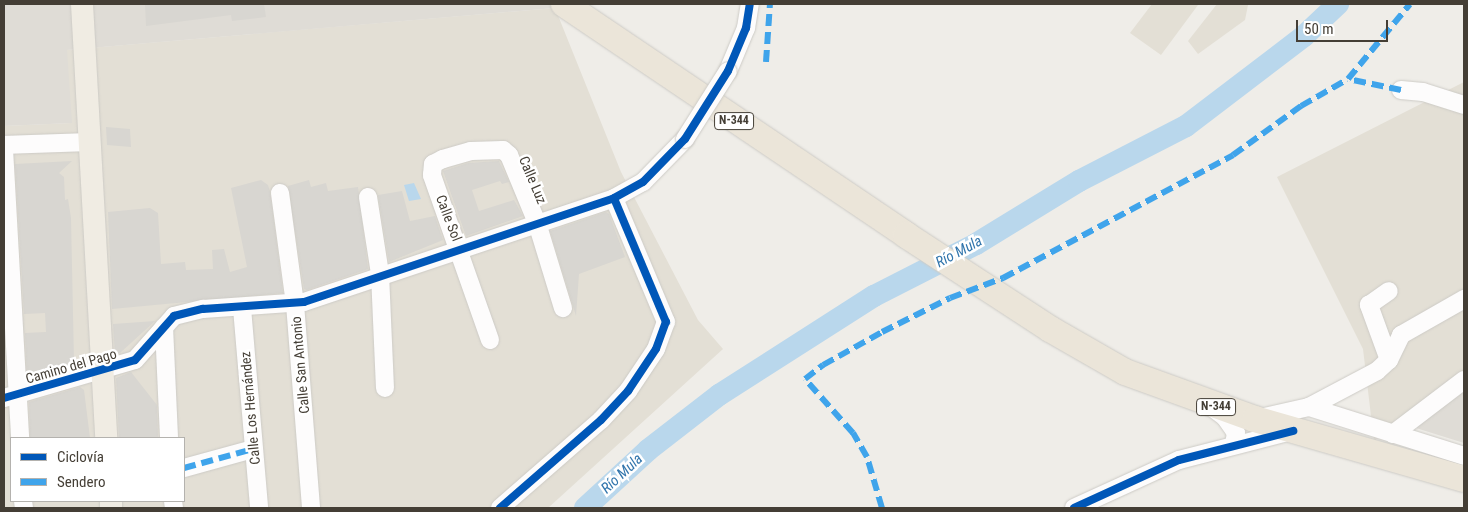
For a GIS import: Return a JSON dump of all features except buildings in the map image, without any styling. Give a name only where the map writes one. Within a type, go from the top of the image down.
[{"type":"highway","name":"N-344","points":[[564,4],[906,235],[1099,358],[1147,382],[1204,403],[1293,431],[1464,479]]},
{"type":"main road","points":[[82,4],[88,142],[106,437]]},
{"type":"street","name":"Camino del Pago","points":[[11,396],[101,372],[135,360],[174,316],[203,309],[299,303],[380,274],[614,198],[643,182],[685,139],[728,71],[746,28],[750,4]]},
{"type":"street","points":[[1400,90],[1423,92],[1464,105]]},
{"type":"street","points":[[4,145],[88,142]]},
{"type":"street","points":[[4,149],[8,342],[11,396],[20,437]]},
{"type":"street","name":"Calle Luz","points":[[503,150],[509,155],[518,173],[537,223],[563,308]]},
{"type":"street","name":"Calle Sol","points":[[490,340],[460,248],[432,175],[433,164],[471,151],[503,150]]},
{"type":"street","name":"Calle San Antonio","points":[[280,193],[299,303],[311,508]]},
{"type":"street","points":[[368,197],[380,274],[385,388]]},
{"type":"street","points":[[500,508],[601,420],[628,391],[656,349],[666,322],[614,198]]},
{"type":"street","points":[[1388,360],[1369,305],[1389,291]]},
{"type":"street","points":[[1255,419],[1309,407],[1377,372],[1388,360],[1402,335],[1464,299]]},
{"type":"street","name":"Calle Los Hernández","points":[[242,308],[259,508]]},
{"type":"street","points":[[164,327],[169,437]]},
{"type":"street","points":[[1393,434],[1464,380]]},
{"type":"street","points":[[1204,403],[1225,417],[1236,433],[1234,444]]},
{"type":"street","points":[[1309,407],[1464,456]]},
{"type":"street","points":[[1309,407],[1312,417],[1341,443]]},
{"type":"street","points":[[1074,508],[1179,460],[1234,444],[1293,431]]},
{"type":"street","points":[[185,468],[253,449]]},
{"type":"shaded area","points":[[4,4],[550,4],[555,8],[67,50],[72,123],[4,126]]},
{"type":"shaded area","points":[[1152,4],[1198,5],[1161,55],[1130,33]]},
{"type":"shaded area","points":[[1217,4],[1248,5],[1245,20],[1198,54],[1188,41]]},
{"type":"shaded area","points":[[555,8],[621,172],[698,320],[723,349],[548,508],[4,508],[4,126],[71,123],[66,50]]},
{"type":"shaded area","points":[[1464,82],[1464,375],[1374,441],[1363,349],[1277,177]]},
{"type":"shaded area","points":[[1464,378],[1464,443],[1416,428]]},
{"type":"water","points":[[414,183],[421,199],[409,201],[404,185]]},
{"type":"waterway","name":"Río Mula","points":[[585,508],[648,450],[719,395],[874,296],[976,244],[1079,181],[1186,126],[1304,36],[1338,4]]},
{"type":"marked path","points":[[766,62],[770,4]]},
{"type":"marked path","points":[[1401,90],[1348,79],[1410,4]]},
{"type":"marked path","points":[[882,508],[867,457],[853,433],[805,379],[823,365],[882,332],[950,298],[1003,278],[1233,155],[1301,106],[1348,79]]},
{"type":"marked path","points":[[185,468],[253,449]]},
{"type":"cycle path","points":[[4,398],[135,360],[174,316],[203,309],[304,302],[614,198],[643,182],[685,139],[728,71],[746,28],[750,4]]},
{"type":"cycle path","points":[[500,508],[601,420],[628,391],[656,349],[666,322],[614,198]]},
{"type":"cycle path","points":[[1074,508],[1179,460],[1293,431]]}]
